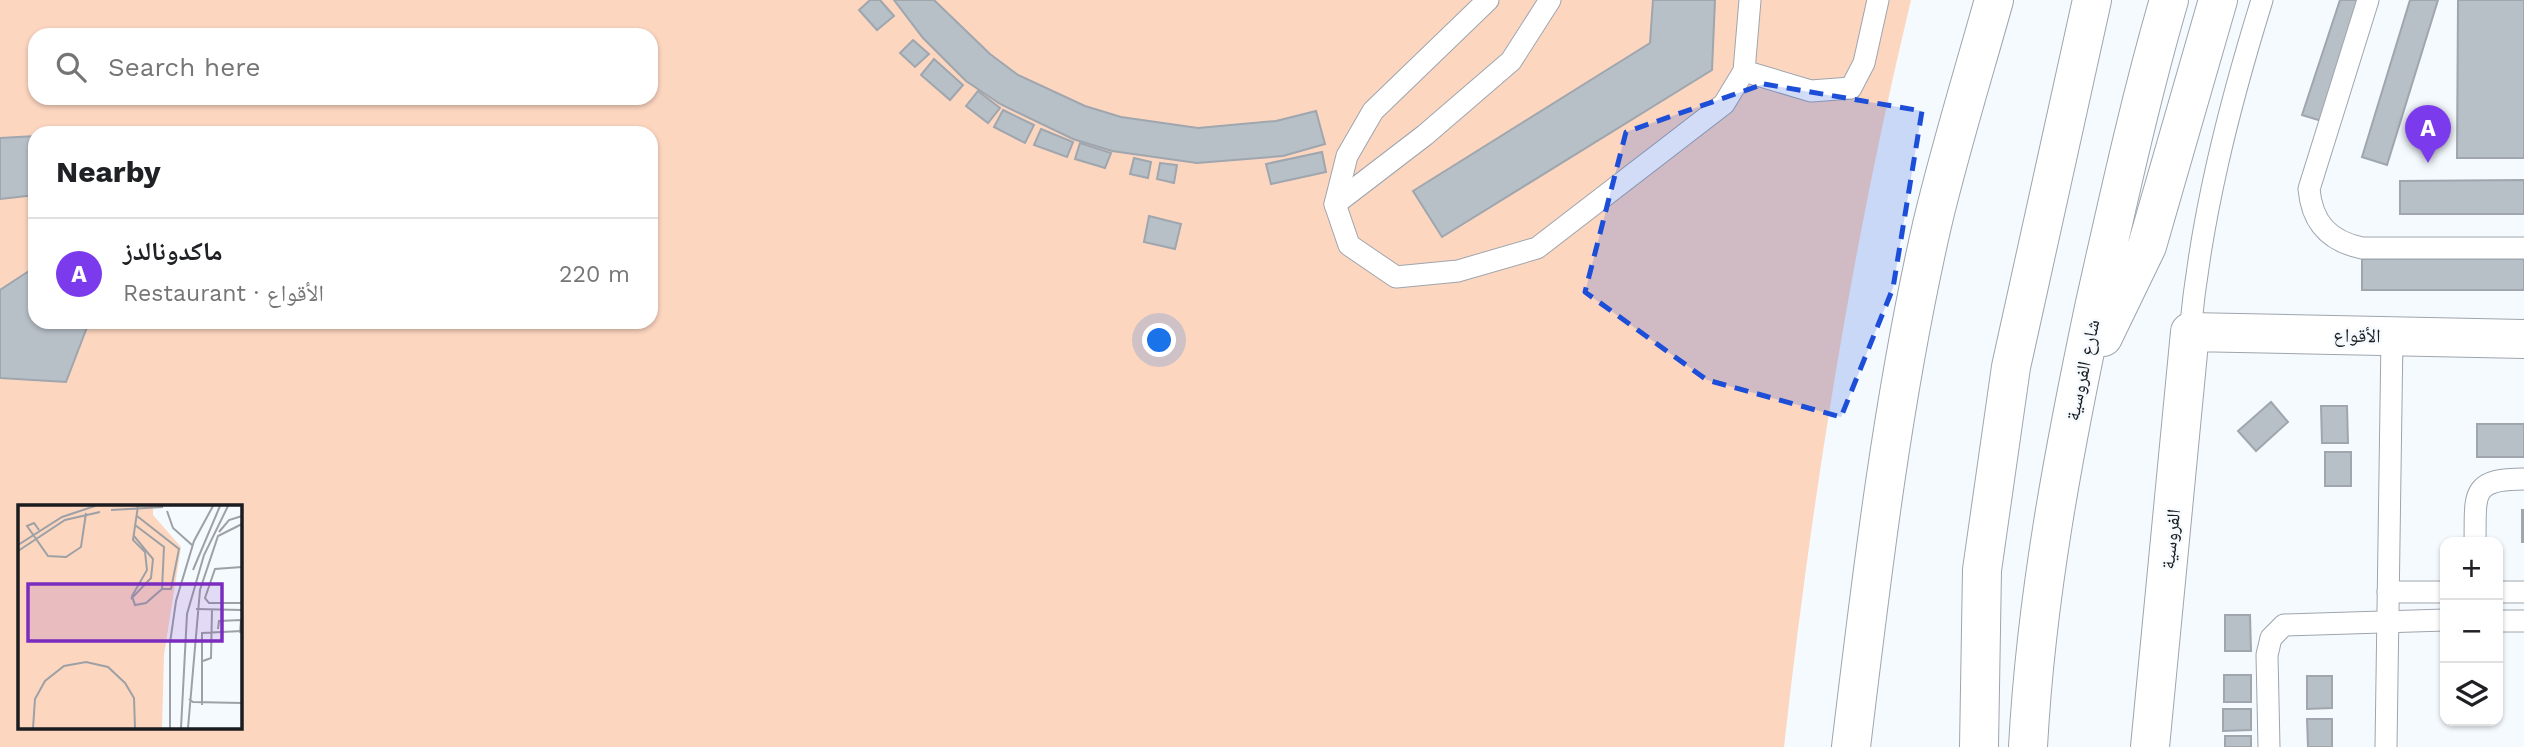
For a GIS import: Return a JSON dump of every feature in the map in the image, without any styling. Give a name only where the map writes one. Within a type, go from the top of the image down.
[{"type":"main road","points":[[1851,747],[1880,509],[1904,374],[1933,224],[1994,0]]},
{"type":"main road","points":[[1979,747],[1982,569],[2011,367],[2092,0]]},
{"type":"main road","name":"شارع الفروسية","points":[[2028,747],[2039,606],[2077,389],[2139,104],[2169,0]]},
{"type":"main road","points":[[2077,389],[2147,246],[2218,0]]},
{"type":"main road","name":"الأقواع","points":[[2190,332],[2524,339]]},
{"type":"main road","name":"الفروسية","points":[[2150,747],[2190,332]]},
{"type":"lane","points":[[1488,0],[1373,111],[1348,156],[1335,204],[1349,245],[1396,277],[1458,271],[1537,248],[1724,104],[1744,71],[1750,0]]},
{"type":"lane","points":[[1335,204],[1425,135],[1511,61],[1550,0]]},
{"type":"lane","points":[[1744,71],[1811,91],[1851,88],[1864,63],[1878,0]]},
{"type":"lane","points":[[2190,332],[2206,207],[2238,80],[2262,0]]},
{"type":"lane","points":[[2368,0],[2309,188],[2311,206],[2318,222],[2329,236],[2362,248],[2524,248]]},
{"type":"lane","points":[[2386,747],[2392,336]]},
{"type":"lane","points":[[2475,537],[2476,501],[2480,489],[2490,481],[2524,479]]},
{"type":"lane","points":[[2388,592],[2440,592]]},
{"type":"lane","points":[[2503,592],[2524,592]]},
{"type":"lane","points":[[2269,747],[2267,655],[2271,638],[2284,625],[2387,620],[2440,621]]},
{"type":"lane","points":[[2503,621],[2524,621]]},
{"type":"highlighted area","points":[[1764,84],[1922,111],[1893,288],[1841,417],[1707,380],[1585,292],[1626,132]]},
{"type":"shaded area","points":[[0,0],[1911,0],[1870,185],[1836,371],[1807,559],[1784,747],[0,747]]},
{"type":"building","points":[[870,0],[880,0],[894,16],[877,30],[859,10]]},
{"type":"building","points":[[894,0],[934,0],[990,54],[1018,75],[1085,106],[1121,117],[1198,128],[1276,121],[1316,111],[1325,144],[1283,156],[1197,163],[1112,151],[1073,139],[1000,104],[966,81],[923,38]]},
{"type":"building","points":[[1653,0],[1715,0],[1712,70],[1442,237],[1413,191],[1650,43]]},
{"type":"building","points":[[2340,0],[2365,0],[2325,122],[2302,115]]},
{"type":"building","points":[[2410,0],[2438,0],[2387,165],[2362,157]]},
{"type":"building","points":[[2458,0],[2524,0],[2524,158],[2457,158]]},
{"type":"building","points":[[913,40],[929,54],[915,67],[900,53]]},
{"type":"building","points":[[934,59],[963,85],[950,100],[921,75]]},
{"type":"building","points":[[978,91],[1000,108],[988,123],[966,106]]},
{"type":"building","points":[[1003,110],[1034,125],[1025,143],[994,127]]},
{"type":"building","points":[[1041,129],[1073,142],[1067,157],[1034,145]]},
{"type":"building","points":[[28,136],[28,196],[0,199],[0,138]]},
{"type":"building","points":[[1080,143],[1111,153],[1105,168],[1075,159]]},
{"type":"building","points":[[1322,152],[1326,172],[1271,184],[1266,164]]},
{"type":"building","points":[[1134,158],[1151,162],[1148,178],[1130,174]]},
{"type":"building","points":[[1160,163],[1177,165],[1174,183],[1157,179]]},
{"type":"building","points":[[2524,180],[2524,214],[2400,214],[2400,181]]},
{"type":"building","points":[[1149,216],[1181,224],[1175,249],[1144,242]]},
{"type":"building","points":[[2362,259],[2524,259],[2524,290],[2362,290]]},
{"type":"building","points":[[28,272],[28,329],[86,329],[66,382],[0,378],[0,290]]},
{"type":"building","points":[[2271,402],[2288,422],[2256,451],[2238,431]]},
{"type":"building","points":[[2321,406],[2347,406],[2348,443],[2322,443]]},
{"type":"building","points":[[2477,424],[2524,424],[2524,457],[2477,457]]},
{"type":"building","points":[[2325,452],[2351,452],[2351,486],[2325,486]]},
{"type":"building","points":[[2524,510],[2524,542],[2522,542]]},
{"type":"building","points":[[2225,615],[2250,615],[2251,651],[2225,651]]},
{"type":"building","points":[[2224,675],[2251,675],[2251,702],[2224,702]]},
{"type":"building","points":[[2307,676],[2332,676],[2332,708],[2307,709]]},
{"type":"building","points":[[2223,709],[2251,709],[2251,730],[2223,731]]},
{"type":"building","points":[[2307,719],[2332,719],[2332,747],[2308,747]]},
{"type":"building","points":[[2225,736],[2251,736],[2251,747],[2225,747]]},
{"type":"place","name":"ماكدونالدز","points":[[2428,163]]}]
